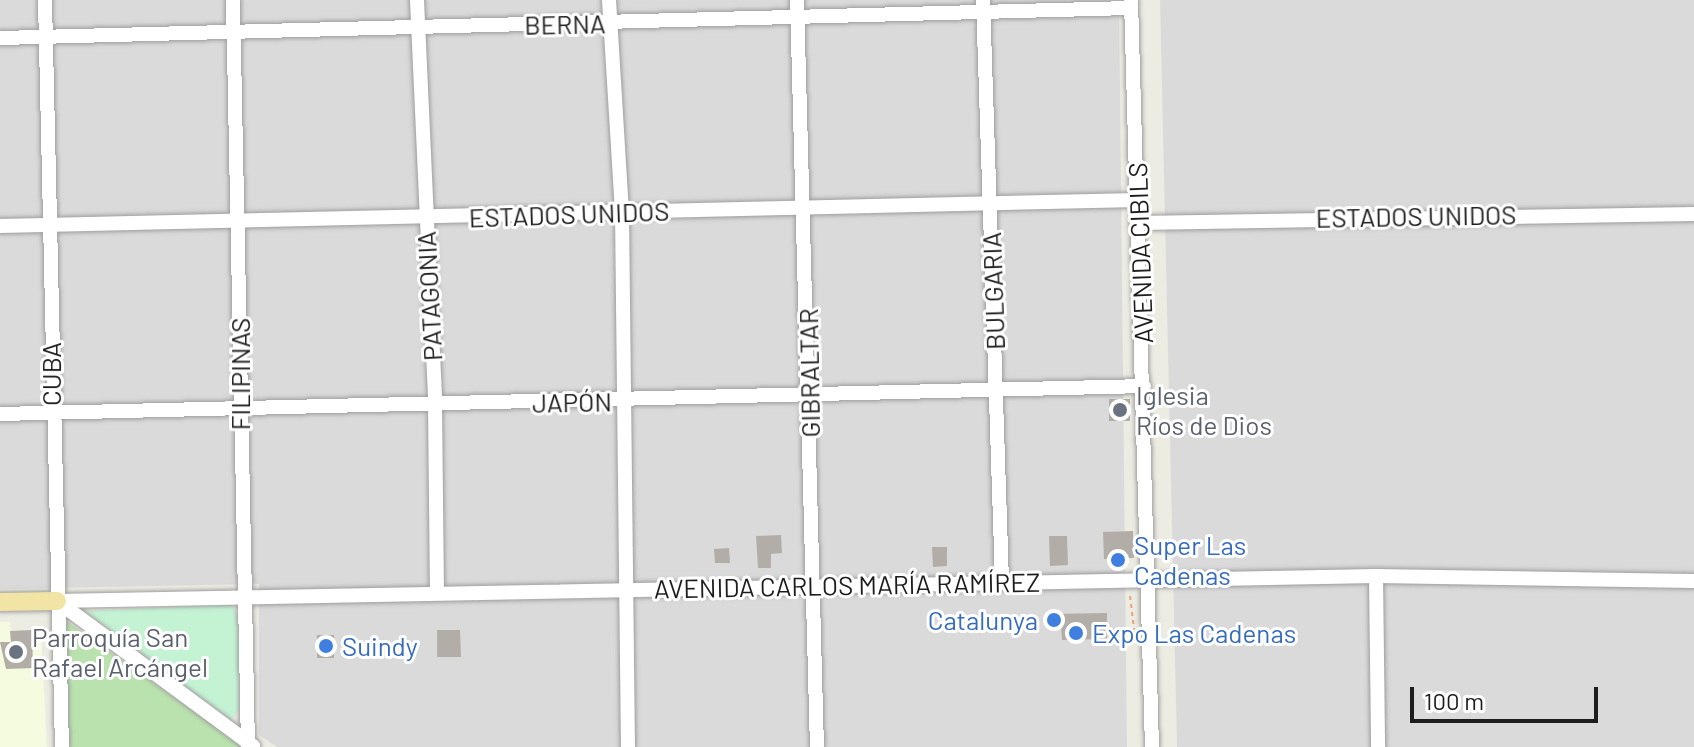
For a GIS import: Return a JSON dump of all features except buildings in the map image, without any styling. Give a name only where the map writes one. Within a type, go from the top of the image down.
[{"type":"main road","name":"AVENIDA CARLOS MARÍA RAMÍREZ","points":[[0,602],[57,601]]},
{"type":"street","name":"CUBA","points":[[45,0],[51,413],[62,747]]},
{"type":"street","name":"FILIPINAS","points":[[233,0],[243,597],[250,745]]},
{"type":"street","name":"PATAGONIA","points":[[417,0],[424,218],[435,404],[437,592]]},
{"type":"street","points":[[609,0],[622,213],[628,747]]},
{"type":"street","name":"GIBRALTAR","points":[[797,0],[810,394],[817,747]]},
{"type":"street","name":"BERNA","points":[[0,38],[797,18],[984,6],[1131,4]]},
{"type":"street","name":"AVENIDA CIBILS","points":[[1131,4],[1144,386],[1142,580],[1152,747]]},
{"type":"street","name":"BULGARIA","points":[[984,6],[1002,581]]},
{"type":"street","name":"ESTADOS UNIDOS","points":[[0,226],[1138,200]]},
{"type":"street","name":"ESTADOS UNIDOS","points":[[1139,223],[1694,214]]},
{"type":"street","name":"JAPÓN","points":[[0,414],[623,402],[996,388],[1144,386]]},
{"type":"street","points":[[1376,576],[1378,747]]},
{"type":"street","name":"AVENIDA CARLOS MARÍA RAMÍREZ","points":[[57,601],[1376,576],[1694,581]]},
{"type":"street","points":[[57,601],[250,745]]},
{"type":"path","points":[[1135,640],[1129,597],[1142,580]]},
{"type":"shaded area","points":[[0,0],[1119,0],[1127,747],[277,747],[259,735],[259,584],[0,589]]},
{"type":"shaded area","points":[[1160,0],[1694,0],[1694,747],[1177,747]]},
{"type":"shaded area","points":[[232,604],[239,621],[239,711],[230,721],[85,611]]},
{"type":"shaded area","points":[[0,622],[10,622],[11,631],[41,630],[47,747],[0,747]]},
{"type":"green space","points":[[68,622],[241,747],[66,747],[63,625]]},
{"type":"place","name":"Iglesia Ríos de Dios","points":[[1120,410]]},
{"type":"place","name":"Super Las Cadenas","points":[[1118,560]]},
{"type":"place","name":"Catalunya","points":[[1054,620]]},
{"type":"place","name":"Expo Las Cadenas","points":[[1076,633]]},
{"type":"place","name":"Suindy","points":[[326,646]]},
{"type":"place","name":"Parroquía San Rafael Arcángel","points":[[16,652]]}]
